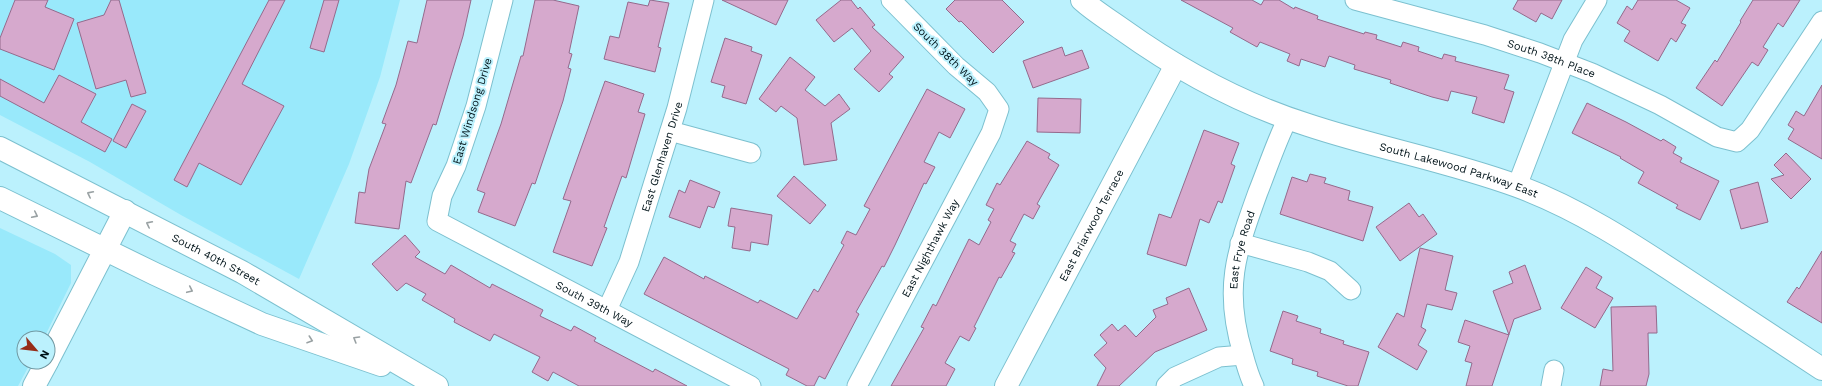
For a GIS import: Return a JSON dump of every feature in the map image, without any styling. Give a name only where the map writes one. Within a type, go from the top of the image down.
[{"type":"street","name":"East Windsong Drive","points":[[438,221],[442,196],[456,166],[476,106],[503,0]]},
{"type":"street","name":"East Glenhaven Drive","points":[[607,310],[629,262],[670,131],[704,0]]},
{"type":"street","name":"South 38th Way","points":[[891,0],[956,66],[987,92],[999,109]]},
{"type":"street","name":"South Lakewood Parkway East","points":[[1082,0],[1148,48],[1176,65],[1259,107],[1308,125],[1470,170],[1517,186],[1554,201],[1612,232],[1822,369]]},
{"type":"street","name":"South 38th Place","points":[[1355,0],[1376,3],[1485,35],[1564,62],[1592,73],[1660,105],[1717,136],[1737,142],[1750,130],[1822,21]]},
{"type":"street","points":[[1517,186],[1573,40],[1597,0]]},
{"type":"street","name":"East Briarwood Terrace","points":[[1006,386],[1176,65]]},
{"type":"street","name":"East Nighthawk Way","points":[[857,386],[990,133],[999,109]]},
{"type":"street","name":"East Frye Road","points":[[1254,386],[1238,336],[1232,298],[1234,274],[1240,243],[1278,139],[1288,118]]},
{"type":"street","points":[[670,131],[751,153]]},
{"type":"street","name":"South 40th Street","points":[[0,148],[242,272],[431,383]]},
{"type":"street","name":"South 40th Street","points":[[0,198],[262,324],[431,383]]},
{"type":"street","points":[[56,344],[125,211]]},
{"type":"street","name":"South 39th Way","points":[[438,221],[751,386]]},
{"type":"street","points":[[1240,243],[1308,262],[1330,271],[1351,290]]},
{"type":"street","points":[[1166,386],[1175,377],[1219,357],[1243,355]]},
{"type":"street","points":[[34,386],[42,370]]},
{"type":"shaded area","points":[[0,0],[400,0],[380,77],[349,164],[299,279],[181,215],[90,162],[0,115]]},
{"type":"shaded area","points":[[0,228],[55,254],[71,265],[71,283],[48,330],[16,330],[16,370],[27,370],[18,386],[0,386]]},
{"type":"building","points":[[15,0],[48,0],[45,7],[74,19],[54,70],[0,49],[0,38]]},
{"type":"building","points":[[111,0],[119,0],[146,93],[131,97],[126,80],[96,89],[77,23],[104,15]]},
{"type":"building","points":[[269,0],[285,0],[242,84],[284,106],[241,185],[199,163],[187,187],[174,180]]},
{"type":"building","points":[[324,0],[339,0],[324,52],[310,48]]},
{"type":"building","points":[[427,0],[471,0],[463,36],[436,125],[433,124],[411,183],[406,181],[399,229],[355,223],[359,192],[365,193],[369,169],[386,124],[382,123],[396,85],[408,41],[417,43]]},
{"type":"building","points":[[535,0],[553,0],[579,6],[569,53],[572,54],[568,68],[571,69],[563,101],[535,184],[532,183],[515,226],[478,212],[485,193],[477,190],[501,124],[521,56],[523,56]]},
{"type":"building","points":[[650,0],[669,3],[658,47],[661,48],[655,72],[604,59],[610,36],[619,38],[628,2],[648,6]]},
{"type":"building","points":[[722,0],[788,0],[776,25]]},
{"type":"building","points":[[841,0],[851,0],[858,9],[860,7],[875,25],[872,27],[904,57],[889,74],[893,77],[879,92],[854,69],[871,51],[852,28],[834,42],[816,20]]},
{"type":"building","points":[[955,0],[1002,0],[1024,22],[993,53],[961,21],[959,22],[946,9]]},
{"type":"building","points":[[1181,0],[1252,0],[1261,5],[1264,0],[1279,0],[1294,9],[1295,7],[1318,16],[1317,19],[1364,34],[1365,32],[1377,35],[1376,39],[1401,47],[1403,42],[1419,47],[1418,51],[1442,59],[1444,54],[1456,57],[1455,61],[1509,75],[1504,89],[1514,92],[1504,123],[1472,113],[1477,97],[1451,91],[1448,101],[1432,97],[1390,83],[1391,80],[1354,69],[1355,65],[1329,56],[1325,67],[1301,59],[1299,66],[1287,61],[1290,54],[1260,42],[1257,47],[1230,32],[1233,28]]},
{"type":"building","points":[[1518,0],[1562,0],[1552,19],[1541,13],[1536,22],[1513,9]]},
{"type":"building","points":[[1638,0],[1676,0],[1690,8],[1681,23],[1686,25],[1676,42],[1671,38],[1658,61],[1624,41],[1630,31],[1617,23],[1627,6],[1632,10]]},
{"type":"building","points":[[1753,0],[1800,0],[1783,27],[1778,23],[1763,47],[1768,50],[1758,66],[1752,62],[1722,106],[1696,88],[1715,60],[1717,62]]},
{"type":"building","points":[[725,38],[752,47],[751,51],[762,55],[746,104],[722,97],[725,86],[711,82]]},
{"type":"building","points":[[1062,47],[1065,56],[1082,50],[1089,68],[1033,88],[1023,61]]},
{"type":"building","points":[[790,57],[815,77],[805,90],[825,106],[839,94],[850,109],[831,123],[837,160],[804,165],[797,118],[781,106],[776,112],[759,99]]},
{"type":"building","points":[[59,75],[96,94],[81,122],[112,139],[105,152],[0,96],[0,79],[44,103]]},
{"type":"building","points":[[605,81],[644,94],[638,112],[645,114],[626,178],[622,176],[604,227],[607,228],[592,266],[553,252],[571,201],[563,199]]},
{"type":"building","points":[[1822,85],[1822,159],[1788,139],[1794,129],[1788,125],[1796,111],[1804,116]]},
{"type":"building","points":[[927,89],[965,109],[950,138],[939,132],[924,162],[935,167],[926,184],[924,183],[884,267],[882,266],[856,312],[859,314],[825,379],[819,376],[814,386],[807,386],[786,375],[789,369],[644,294],[664,257],[704,279],[705,276],[758,303],[760,300],[797,319],[814,289],[818,292],[844,245],[841,243],[847,231],[856,235],[870,209],[864,206]]},
{"type":"building","points":[[1038,98],[1081,99],[1080,133],[1037,132]]},
{"type":"building","points":[[1587,103],[1661,141],[1663,139],[1676,147],[1673,153],[1682,158],[1680,162],[1719,181],[1700,220],[1676,208],[1678,205],[1638,183],[1644,172],[1620,158],[1621,157],[1572,133]]},
{"type":"building","points":[[132,104],[146,111],[126,148],[113,141]]},
{"type":"building","points":[[1204,130],[1239,143],[1231,164],[1235,166],[1222,203],[1218,201],[1209,223],[1200,219],[1186,266],[1147,254],[1159,214],[1171,218]]},
{"type":"building","points":[[1027,141],[1050,154],[1048,158],[1059,165],[1037,204],[1040,206],[1033,219],[1024,214],[1010,241],[1016,244],[1012,252],[1015,253],[1001,278],[999,277],[974,327],[976,328],[969,341],[960,336],[945,363],[955,369],[946,386],[891,386],[924,328],[921,327],[933,304],[936,306],[969,239],[979,245],[991,222],[988,220],[994,209],[986,205],[997,183],[1000,185]]},
{"type":"building","points":[[1786,153],[1811,179],[1791,199],[1771,179],[1784,175],[1774,165]]},
{"type":"building","points":[[1310,174],[1326,178],[1324,183],[1350,191],[1348,200],[1373,207],[1363,241],[1280,214],[1292,177],[1307,182]]},
{"type":"building","points":[[794,176],[826,205],[810,224],[777,196]]},
{"type":"building","points":[[690,180],[720,192],[714,208],[708,206],[700,228],[669,217],[679,190],[685,193]]},
{"type":"building","points":[[1758,182],[1768,222],[1741,229],[1730,190]]},
{"type":"building","points":[[1409,203],[1419,217],[1423,214],[1437,234],[1400,261],[1376,227]]},
{"type":"building","points":[[731,208],[772,215],[768,245],[751,242],[750,251],[732,248],[735,227],[728,226]]},
{"type":"building","points":[[405,235],[420,252],[415,257],[445,274],[451,265],[490,288],[492,284],[543,310],[540,316],[571,331],[574,326],[596,338],[594,341],[653,372],[655,369],[687,386],[579,386],[553,372],[548,381],[532,372],[540,357],[494,334],[490,341],[454,322],[455,319],[422,300],[426,294],[406,283],[397,291],[372,264]]},
{"type":"building","points":[[1420,248],[1453,256],[1445,290],[1457,293],[1452,310],[1427,304],[1421,327],[1426,330],[1418,345],[1427,351],[1417,370],[1378,347],[1397,313],[1404,317]]},
{"type":"building","points":[[1822,251],[1822,323],[1787,302],[1797,287],[1799,289]]},
{"type":"building","points":[[1525,265],[1541,309],[1514,319],[1509,335],[1493,291],[1513,283],[1509,272]]},
{"type":"building","points":[[1586,267],[1602,277],[1596,288],[1613,298],[1595,328],[1561,308]]},
{"type":"building","points":[[1189,288],[1207,330],[1155,352],[1119,386],[1097,386],[1106,368],[1094,355],[1107,343],[1100,335],[1112,324],[1118,331],[1125,325],[1136,337],[1156,317],[1153,310],[1168,304],[1166,298]]},
{"type":"building","points":[[1656,306],[1657,333],[1648,333],[1649,374],[1646,386],[1600,386],[1603,369],[1613,371],[1611,307]]},
{"type":"building","points":[[1283,311],[1298,316],[1296,321],[1321,329],[1320,333],[1344,341],[1343,344],[1369,352],[1358,386],[1348,386],[1317,376],[1318,372],[1292,364],[1293,359],[1270,351]]},
{"type":"building","points":[[1465,320],[1509,335],[1492,386],[1466,386],[1472,363],[1465,361],[1470,346],[1458,342]]}]
